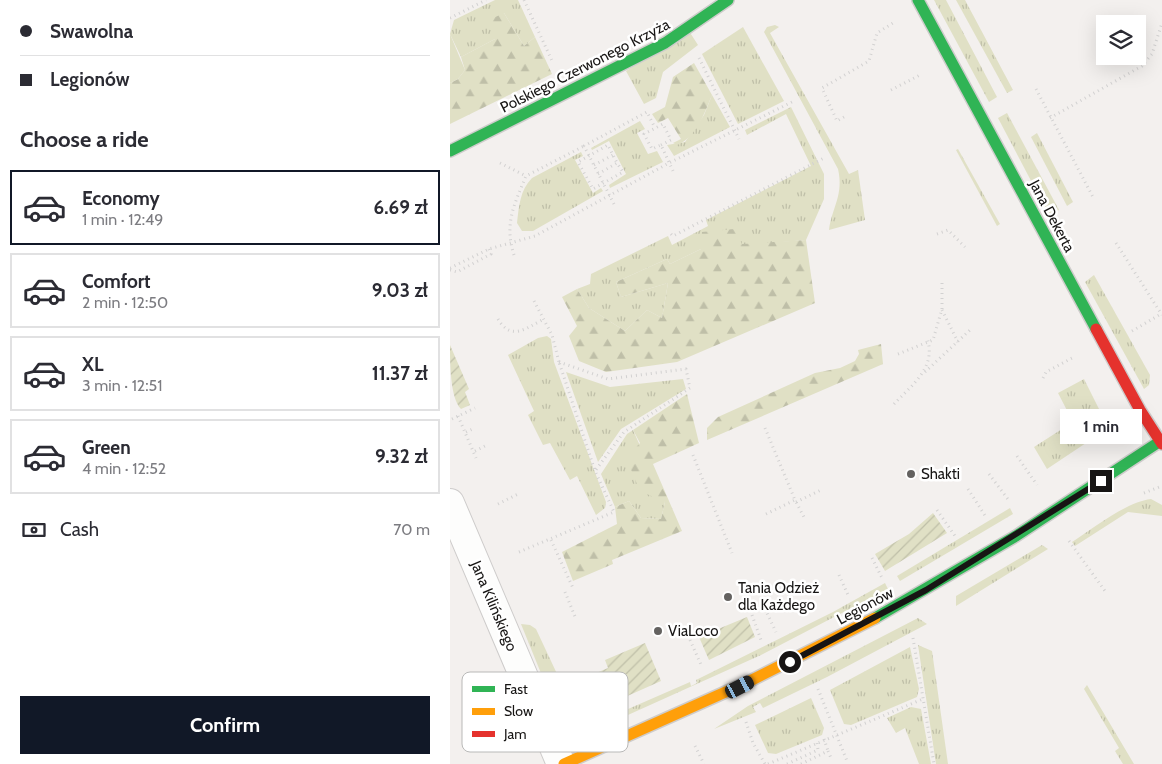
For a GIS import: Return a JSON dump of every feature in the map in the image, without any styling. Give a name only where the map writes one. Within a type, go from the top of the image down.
[{"type":"street","name":"Polskiego Czerwonego Krzyża","points":[[450,151],[665,43],[728,0]]},
{"type":"street","name":"Jana Dekerta","points":[[918,0],[1131,393],[1161,442]]},
{"type":"street","name":"Legionów","points":[[628,736],[740,687],[926,590],[1161,442]]},
{"type":"street","name":"Jana Kilińskiego","points":[[450,504],[523,672]]},
{"type":"street","name":"Jana Kilińskiego","points":[[558,752],[563,764]]},
{"type":"street","name":"Legionów","points":[[563,764],[591,752]]},
{"type":"path","points":[[450,18],[486,0]]},
{"type":"path","points":[[524,0],[556,69]]},
{"type":"path","points":[[1050,118],[1142,66],[1152,54],[1162,24]]},
{"type":"path","points":[[844,117],[837,121],[822,88],[869,61],[877,33],[888,25]]},
{"type":"path","points":[[696,53],[736,129],[739,139]]},
{"type":"path","points":[[891,90],[916,77]]},
{"type":"path","points":[[1036,89],[1094,199]]},
{"type":"path","points":[[450,269],[488,249],[534,236],[669,162],[794,101]]},
{"type":"path","points":[[514,255],[510,243],[510,218],[526,176],[646,112],[655,128]]},
{"type":"path","points":[[663,124],[671,140],[661,145],[652,150],[644,134],[663,124]]},
{"type":"path","points":[[608,145],[623,172],[592,189],[578,162],[589,156],[608,145]]},
{"type":"path","points":[[661,145],[674,173]]},
{"type":"path","points":[[584,146],[614,204]]},
{"type":"path","points":[[594,165],[613,154]]},
{"type":"path","points":[[671,234],[673,236],[824,158]]},
{"type":"path","points":[[491,166],[499,162],[526,176]]},
{"type":"path","points":[[598,174],[617,163]]},
{"type":"path","points":[[937,234],[948,230],[965,246]]},
{"type":"path","points":[[1116,243],[1162,314],[1140,327]]},
{"type":"path","points":[[450,269],[457,272],[491,254],[488,249]]},
{"type":"path","points":[[898,354],[934,340],[942,309],[942,281]]},
{"type":"path","points":[[519,552],[614,512],[595,470],[559,362],[552,335],[534,300]]},
{"type":"path","points":[[942,309],[958,342]]},
{"type":"path","points":[[498,319],[508,332],[525,329],[544,319]]},
{"type":"path","points":[[894,404],[970,330]]},
{"type":"path","points":[[925,373],[929,343],[927,338]]},
{"type":"path","points":[[1043,378],[1046,372],[1076,356]]},
{"type":"path","points":[[559,362],[608,379],[686,370],[690,388],[624,432],[595,470]]},
{"type":"path","points":[[452,419],[474,408]]},
{"type":"path","points":[[458,416],[476,458]]},
{"type":"path","points":[[466,432],[475,428]]},
{"type":"path","points":[[765,428],[805,519]]},
{"type":"path","points":[[475,452],[485,446]]},
{"type":"path","points":[[693,454],[732,553]]},
{"type":"path","points":[[1017,456],[1038,486]]},
{"type":"path","points":[[989,474],[1010,503]]},
{"type":"path","points":[[968,489],[986,517]]},
{"type":"path","points":[[766,514],[821,490]]},
{"type":"path","points":[[498,504],[518,494]]},
{"type":"path","points":[[937,510],[955,536]]},
{"type":"path","points":[[551,540],[573,588]]},
{"type":"path","points":[[1068,541],[1106,591]]},
{"type":"path","points":[[872,558],[882,578]]},
{"type":"path","points":[[839,575],[849,596]]},
{"type":"path","points":[[564,592],[576,619]]},
{"type":"path","points":[[765,609],[776,633]]},
{"type":"path","points":[[752,615],[762,640]]},
{"type":"path","points":[[913,638],[934,764]]},
{"type":"path","points":[[690,640],[703,669]]},
{"type":"path","points":[[818,689],[838,733],[847,761]]},
{"type":"path","points":[[746,722],[753,743],[767,764],[922,699]]},
{"type":"path","points":[[824,739],[831,758]]},
{"type":"path","points":[[787,764],[818,750],[817,742]]},
{"type":"path","points":[[695,746],[704,764]]},
{"type":"path","points":[[801,764],[828,751]]},
{"type":"green space","points":[[495,0],[518,0],[535,37],[524,46],[504,13],[495,39],[461,57],[450,34],[454,20]]},
{"type":"green space","points":[[934,0],[946,0],[997,97],[989,102]]},
{"type":"green space","points":[[956,0],[965,0],[1013,90],[1007,93]]},
{"type":"green space","points":[[504,13],[524,46],[535,37],[552,74],[450,124],[450,83],[458,79],[465,70],[461,57],[495,39],[491,19]]},
{"type":"green space","points":[[775,25],[779,27],[770,33],[849,174],[858,170],[865,220],[829,230],[839,194],[838,169],[764,32],[767,27]]},
{"type":"green space","points":[[743,27],[784,101],[738,124],[702,54]]},
{"type":"green space","points":[[689,31],[698,45],[663,72],[656,98],[644,104],[626,71]]},
{"type":"green space","points":[[450,34],[465,70],[458,79],[450,83]]},
{"type":"green space","points":[[694,63],[712,95],[695,131],[684,142],[677,145],[673,143],[681,139],[668,118],[658,123],[652,114],[665,107],[673,77]]},
{"type":"green space","points":[[712,95],[730,127],[674,156],[667,145],[685,142],[704,115]]},
{"type":"green space","points":[[791,107],[824,174],[824,199],[806,240],[701,249],[670,264],[667,259],[616,282],[621,297],[668,283],[662,318],[647,310],[625,331],[589,308],[577,289],[590,284],[591,274],[668,236],[672,245],[708,226],[706,220],[811,166],[786,114],[747,135],[745,130]]},
{"type":"green space","points":[[1007,113],[1059,210],[1049,215],[998,118]]},
{"type":"green space","points":[[640,121],[645,129],[637,133],[648,154],[657,151],[663,162],[610,188],[609,185],[626,174],[609,141],[592,150],[591,148]]},
{"type":"green space","points":[[1037,133],[1073,202],[1067,206],[1031,137]]},
{"type":"green space","points":[[958,149],[1000,224],[997,226],[956,150]]},
{"type":"green space","points":[[581,152],[583,156],[575,160],[593,193],[601,188],[603,191],[533,231],[522,231],[517,223],[521,199],[528,183],[532,178]]},
{"type":"green space","points":[[734,229],[742,244],[806,240],[815,303],[677,362],[606,372],[579,361],[569,336],[577,326],[562,297],[577,289],[589,308],[625,331],[647,310],[662,318],[668,283],[621,297],[616,282],[667,259],[670,264],[701,249],[702,232]]},
{"type":"green space","points":[[1094,275],[1150,375],[1149,385],[1144,389],[1085,282]]},
{"type":"green space","points":[[547,336],[551,339],[554,362],[606,502],[605,508],[596,515],[577,476],[570,480],[550,443],[543,445],[528,415],[534,411],[508,355],[538,338]]},
{"type":"green space","points":[[881,344],[883,364],[707,440],[707,428],[718,417],[815,373],[840,368],[855,361],[859,354],[858,350]]},
{"type":"green space","points":[[450,345],[469,389],[465,392],[470,405],[461,409],[457,404],[453,388]]},
{"type":"green space","points":[[566,372],[610,387],[683,379],[686,389],[621,429],[598,462]]},
{"type":"green space","points":[[1084,379],[1106,423],[1101,433],[1047,469],[1034,447],[1073,422],[1058,393]]},
{"type":"green space","points":[[687,394],[699,443],[653,464],[682,531],[612,560],[613,564],[573,581],[562,552],[617,524],[615,507],[629,501],[641,518],[661,519],[665,502],[640,491],[626,458],[640,443],[633,430]]},
{"type":"green space","points":[[633,430],[665,502],[661,519],[641,518],[629,501],[615,507],[601,474],[627,434]]},
{"type":"green space","points":[[1151,499],[1162,505],[1162,516],[1128,512],[1075,546],[1072,542],[1121,510],[1141,501]]},
{"type":"green space","points":[[1010,508],[1013,514],[900,581],[897,576]]},
{"type":"green space","points":[[933,513],[947,533],[885,571],[875,554],[909,534]]},
{"type":"green space","points":[[1042,545],[1048,549],[956,606],[956,596]]},
{"type":"green space","points":[[885,583],[888,589],[761,655],[628,715],[628,709],[690,682],[691,686],[697,683],[696,680],[833,612]]},
{"type":"green space","points":[[747,617],[755,637],[709,660],[699,637]]},
{"type":"green space","points":[[918,618],[927,624],[827,677],[763,708],[760,703],[753,707],[756,712],[714,729],[748,706]]},
{"type":"green space","points":[[521,624],[530,625],[536,629],[556,672],[540,672]]},
{"type":"green space","points":[[645,643],[661,681],[628,696],[628,672],[598,672],[608,668],[605,660]]},
{"type":"green space","points":[[918,645],[932,651],[948,764],[936,764]]},
{"type":"green space","points":[[910,647],[919,689],[917,697],[851,725],[844,724],[830,690]]},
{"type":"green space","points":[[1087,685],[1134,764],[1123,764],[1115,751],[1119,748],[1084,689]]},
{"type":"green space","points":[[811,698],[824,728],[822,735],[776,754],[768,753],[755,725]]},
{"type":"green space","points":[[911,707],[921,709],[931,764],[919,764],[905,728],[896,733],[887,718]]},
{"type":"traffic: fast","points":[[450,151],[665,43],[728,0]]},
{"type":"traffic: fast","points":[[918,0],[1096,329]]},
{"type":"traffic: fast","points":[[875,618],[1016,536],[1162,440]]},
{"type":"traffic: slow","points":[[628,735],[748,682],[875,618]]},
{"type":"traffic: slow","points":[[564,764],[591,752]]},
{"type":"traffic: jam","points":[[1096,329],[1140,410],[1162,444]]},
{"type":"place","name":"Shakti","points":[[911,474]]},
{"type":"place","name":"Tania Odzież dla Każdego","points":[[728,597]]},
{"type":"place","name":"ViaLoco","points":[[658,631]]},
{"type":"route","points":[[790,662],[926,590],[1101,481]]}]
